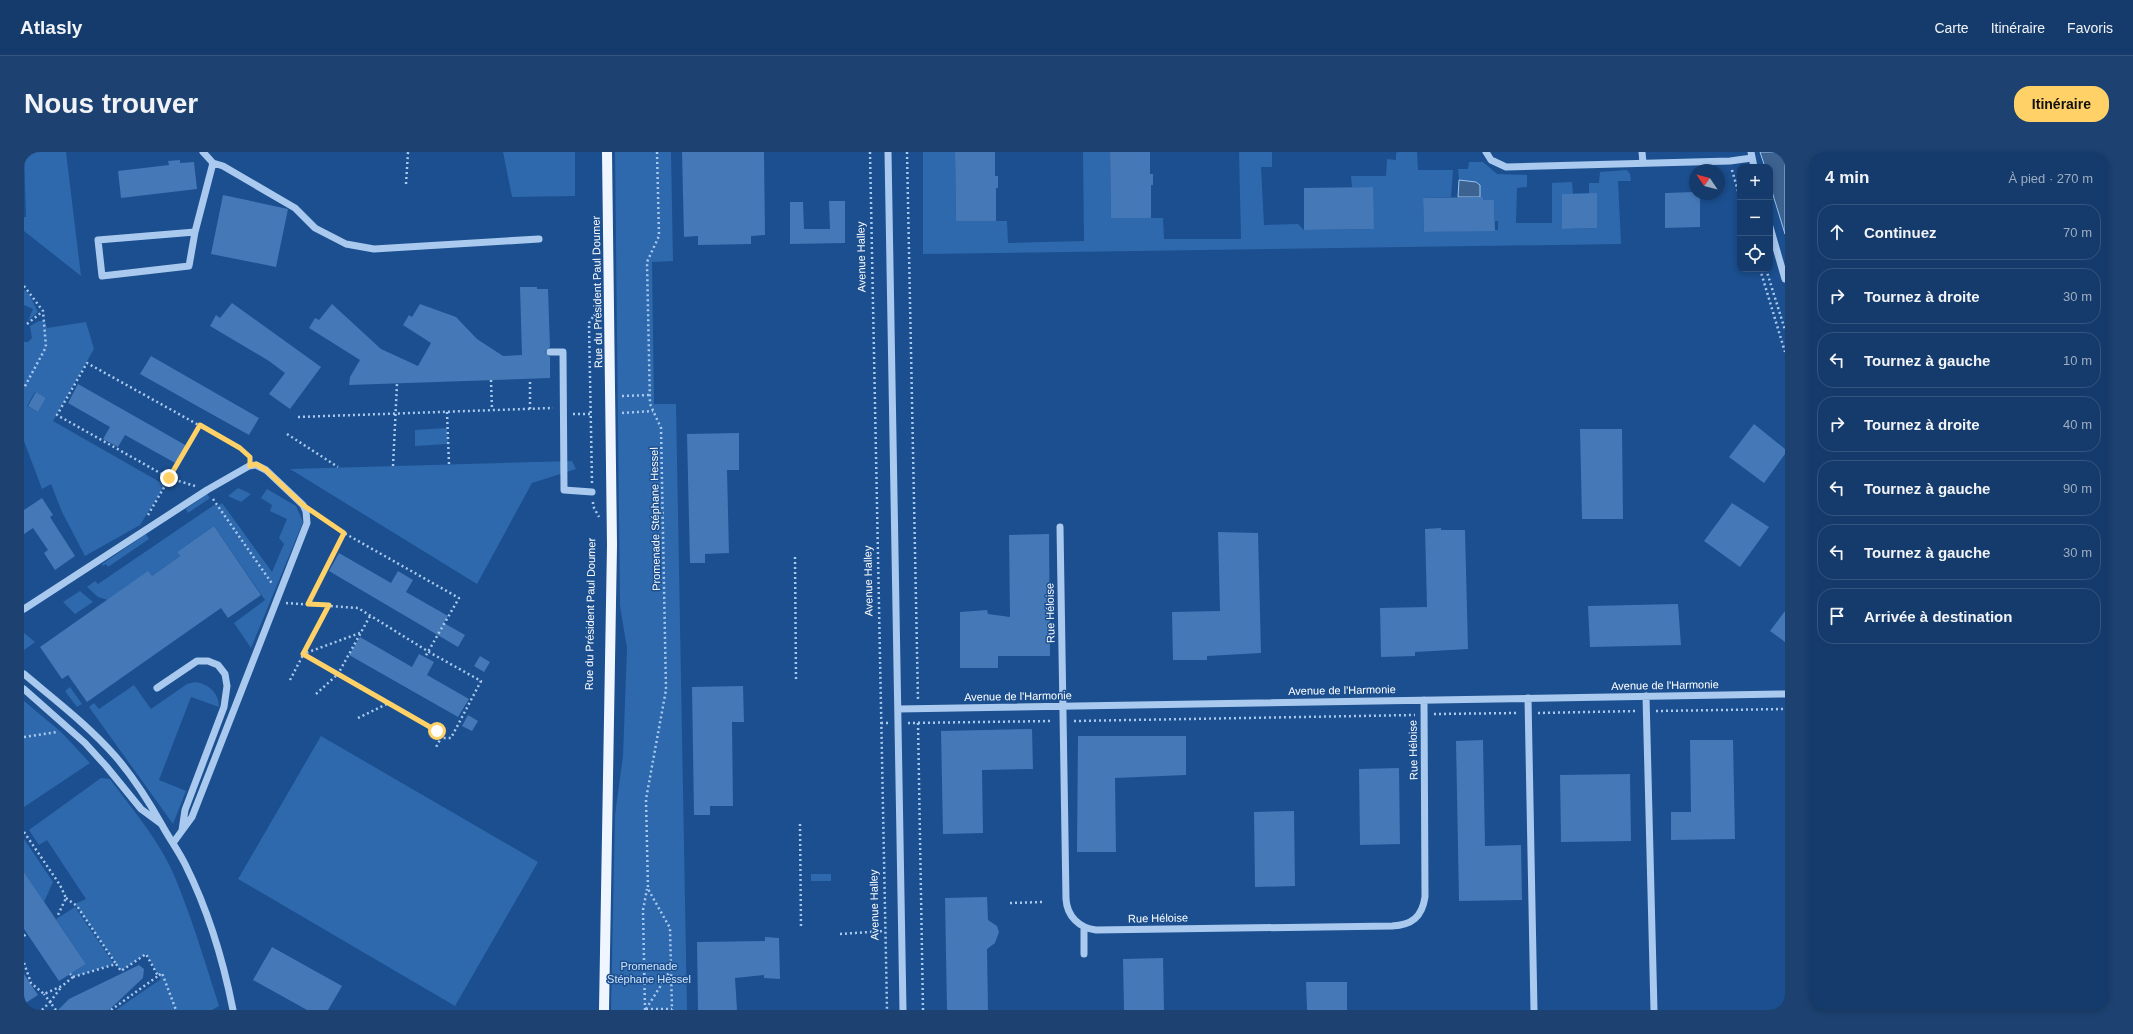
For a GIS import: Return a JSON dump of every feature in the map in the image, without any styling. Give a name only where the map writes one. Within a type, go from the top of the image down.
[{"type":"main road","name":"Rue du Président Paul Doumer","points":[[604,1009],[612,545],[606,152]]},
{"type":"street","points":[[203,152],[213,163],[223,166],[295,208],[315,228],[346,244],[374,249],[539,239]]},
{"type":"street","points":[[888,152],[904,1010]]},
{"type":"street","points":[[1486,152],[1492,160],[1506,167],[1642,162],[1730,161],[1751,155]]},
{"type":"street","points":[[1642,152],[1642,162]]},
{"type":"street","points":[[195,232],[98,240],[102,276],[189,266],[195,232],[213,163]]},
{"type":"street","points":[[1773,236],[1785,278]]},
{"type":"street","points":[[550,352],[563,352],[564,490],[592,492]]},
{"type":"street","points":[[24,609],[206,490],[250,466],[256,464],[266,470],[303,505],[306,511],[307,523],[277,602],[192,817],[173,843]]},
{"type":"street","name":"Rue Héloise","points":[[1060,527],[1066,906],[1072,918],[1084,927],[1096,930],[1392,926],[1409,924],[1416,920],[1424,907],[1425,897],[1424,700]]},
{"type":"street","points":[[157,688],[197,661],[208,661],[218,665],[225,674],[227,686],[224,707],[184,810],[182,832]]},
{"type":"street","points":[[24,674],[79,720],[116,758],[140,787],[173,843],[193,882],[211,925],[227,983],[232,1010]]},
{"type":"street","points":[[24,689],[85,743],[141,809],[162,825]]},
{"type":"street","name":"Avenue de l'Harmonie","points":[[898,709],[1785,694]]},
{"type":"street","points":[[1646,696],[1654,1010]]},
{"type":"street","points":[[1528,698],[1534,1010]]},
{"type":"street","points":[[1084,927],[1084,954]]},
{"type":"path","points":[[406,184],[408,152]]},
{"type":"path","name":"Promenade Stéphane Hessel","points":[[648,888],[670,928],[672,1009],[645,1010],[643,910],[648,888],[646,798],[666,690],[661,428],[650,404],[647,262],[659,236],[657,152]]},
{"type":"path","name":"Avenue Halley","points":[[870,152],[887,1010]]},
{"type":"path","points":[[907,152],[918,708],[922,1010]]},
{"type":"path","points":[[1730,161],[1737,187]]},
{"type":"path","points":[[1761,272],[1785,352]]},
{"type":"path","points":[[1767,272],[1785,330]]},
{"type":"path","points":[[24,286],[43,311],[46,347],[24,388]]},
{"type":"path","name":"Rue du Président Paul Doumer","points":[[599,307],[589,323],[592,492],[593,506],[600,520]]},
{"type":"path","points":[[27,324],[43,311]]},
{"type":"path","points":[[57,415],[87,363],[240,448],[250,457],[250,466]]},
{"type":"path","points":[[530,379],[530,409]]},
{"type":"path","points":[[491,380],[492,410]]},
{"type":"path","points":[[393,466],[397,413],[397,384]]},
{"type":"path","points":[[298,417],[530,409],[591,414]]},
{"type":"path","points":[[447,412],[449,464]]},
{"type":"path","points":[[146,518],[200,425]]},
{"type":"path","points":[[287,434],[338,468]]},
{"type":"path","points":[[303,505],[344,533],[459,598],[425,657]]},
{"type":"path","points":[[308,604],[344,533]]},
{"type":"path","points":[[795,557],[796,681]]},
{"type":"path","points":[[277,602],[358,608],[428,652],[481,681],[451,738],[441,738]]},
{"type":"path","points":[[290,680],[329,605]]},
{"type":"path","points":[[316,694],[338,674],[370,616]]},
{"type":"path","points":[[303,654],[360,633]]},
{"type":"path","points":[[303,654],[437,731],[441,738]]},
{"type":"path","points":[[358,718],[389,703]]},
{"type":"path","points":[[881,723],[1785,709]]},
{"type":"path","points":[[24,737],[61,732]]},
{"type":"path","points":[[434,749],[441,738]]},
{"type":"path","points":[[800,824],[801,929]]},
{"type":"path","points":[[24,832],[60,885],[66,898],[77,906],[121,971],[146,954],[158,976]]},
{"type":"path","points":[[58,915],[66,898]]},
{"type":"path","points":[[1010,903],[1043,902]]},
{"type":"path","points":[[840,934],[885,931]]},
{"type":"path","points":[[24,963],[31,983],[44,994],[56,1010]]},
{"type":"path","points":[[42,1010],[62,986],[73,977],[116,964]]},
{"type":"path","points":[[645,1010],[671,970]]},
{"type":"path","points":[[111,1010],[162,973],[176,1010]]},
{"type":"path","points":[[70,974],[73,977]]},
{"type":"path","points":[[44,994],[62,986]]},
{"type":"green space","points":[[24,152],[66,152],[81,276],[24,231],[24,217],[26,217]]},
{"type":"green space","points":[[503,152],[575,152],[575,196],[512,197]]},
{"type":"green space","name":"Promenade Stéphane Hessel","points":[[615,152],[671,152],[673,261],[652,262],[654,404],[676,404],[687,1010],[611,1010],[615,815],[623,756],[627,648],[620,606]]},
{"type":"green space","points":[[923,152],[955,152],[956,221],[1007,221],[1008,243],[1084,241],[1083,152],[1110,152],[1111,218],[1163,218],[1164,239],[1241,239],[1239,152],[1272,152],[1272,167],[1261,167],[1264,225],[1298,224],[1304,230],[1373,229],[1373,187],[1352,187],[1351,176],[1386,176],[1387,159],[1396,160],[1396,153],[1398,152],[1417,152],[1418,170],[1453,170],[1451,197],[1423,198],[1424,232],[1498,230],[1498,221],[1495,221],[1494,200],[1483,200],[1483,197],[1480,197],[1480,185],[1477,182],[1459,180],[1458,169],[1468,169],[1469,162],[1483,162],[1497,174],[1527,175],[1527,187],[1517,188],[1516,223],[1552,223],[1552,183],[1572,182],[1573,194],[1562,194],[1563,229],[1597,228],[1597,194],[1589,194],[1589,183],[1599,183],[1600,172],[1627,170],[1630,174],[1631,181],[1618,181],[1621,244],[923,254]]},
{"type":"green space","points":[[24,290],[29,294],[38,312],[28,321],[33,309],[24,305]]},
{"type":"green space","points":[[39,321],[45,321],[47,328],[86,322],[94,349],[53,421],[165,485],[140,525],[85,556],[62,512],[51,484],[42,489],[24,441],[24,342],[28,342],[32,338],[30,326]],"holes":[[[35,392],[46,398],[38,412],[27,406]]]},
{"type":"green space","points":[[447,428],[448,444],[415,446],[415,430]]},
{"type":"green space","points":[[572,461],[576,469],[532,483],[477,584],[290,469]]},
{"type":"green space","points":[[238,488],[251,494],[241,502],[228,496]]},
{"type":"green space","points":[[267,489],[296,506],[303,522],[251,648],[234,623],[265,600],[214,526],[177,552],[180,556],[152,576],[108,600],[98,597],[87,587],[95,581],[98,584],[214,505],[218,506],[222,503],[272,572],[284,544],[279,538],[287,519],[270,511],[272,505],[261,498]]},
{"type":"green space","points":[[207,494],[210,498],[188,513],[186,509]]},
{"type":"green space","points":[[146,534],[149,539],[108,567],[106,564],[103,566],[102,564]]},
{"type":"green space","points":[[80,591],[93,602],[75,614],[63,602]]},
{"type":"green space","points":[[24,633],[35,642],[24,650]]},
{"type":"green space","points":[[195,682],[209,687],[215,693],[219,702],[219,707],[191,697],[159,780],[186,791],[173,824],[89,707],[94,703],[99,709],[134,685],[151,709],[187,684]]},
{"type":"green space","points":[[70,687],[82,704],[77,707],[65,691]]},
{"type":"green space","points":[[24,701],[61,732],[90,763],[24,807]]},
{"type":"green space","points":[[321,736],[538,862],[455,1006],[238,879]]},
{"type":"green space","points":[[101,778],[110,779],[145,825],[168,862],[181,891],[219,1006],[212,1010],[116,1010],[161,979],[146,954],[121,971],[75,904],[86,899],[47,840],[39,845],[29,830]]},
{"type":"green space","points":[[24,839],[53,882],[44,902],[24,872]]},
{"type":"green space","points":[[811,874],[831,874],[831,881],[811,881]]},
{"type":"green space","points":[[75,907],[114,964],[73,977],[70,974],[86,964],[56,919]]},
{"type":"shaded area","points":[[1760,152],[1785,152],[1785,234],[1773,195],[1773,164],[1764,164]]},
{"type":"shaded area","points":[[1459,180],[1476,182],[1480,185],[1480,197],[1458,197]]},
{"type":"building","points":[[682,152],[764,152],[765,235],[751,236],[751,244],[698,245],[698,236],[684,237]]},
{"type":"building","points":[[955,152],[995,152],[995,176],[998,176],[998,188],[996,188],[996,221],[956,221]]},
{"type":"building","points":[[1110,152],[1150,152],[1150,174],[1153,174],[1153,185],[1151,185],[1151,218],[1111,218]]},
{"type":"building","points":[[180,160],[180,163],[194,162],[197,189],[121,198],[118,171],[169,165],[168,161]]},
{"type":"building","points":[[1373,187],[1374,229],[1304,230],[1304,188]]},
{"type":"building","points":[[1689,192],[1689,200],[1700,200],[1700,227],[1665,228],[1665,193]]},
{"type":"building","points":[[1597,193],[1597,228],[1562,229],[1562,194]]},
{"type":"building","points":[[223,195],[288,209],[276,267],[211,254]]},
{"type":"building","points":[[1483,197],[1483,200],[1494,200],[1495,231],[1424,232],[1423,198]]},
{"type":"building","points":[[829,201],[845,201],[845,243],[790,244],[790,202],[803,202],[804,229],[830,229]]},
{"type":"building","points":[[520,287],[537,287],[537,289],[548,289],[550,347],[545,352],[550,357],[550,378],[349,385],[350,377],[360,360],[309,328],[315,318],[319,320],[332,304],[381,349],[418,366],[431,343],[403,325],[409,315],[412,317],[420,304],[456,317],[477,339],[503,356],[522,355]]},
{"type":"building","points":[[232,303],[321,367],[290,409],[269,394],[285,373],[269,361],[210,326],[216,315],[220,318]]},
{"type":"building","points":[[151,356],[259,418],[249,435],[140,374]]},
{"type":"building","points":[[78,384],[187,446],[177,464],[125,435],[118,447],[103,439],[110,427],[68,403]]},
{"type":"building","points":[[36,392],[46,398],[38,412],[28,406]]},
{"type":"building","points":[[1754,424],[1785,449],[1785,454],[1764,483],[1729,457]]},
{"type":"building","points":[[1580,429],[1622,429],[1623,519],[1582,519]]},
{"type":"building","points":[[739,433],[739,470],[727,470],[729,553],[705,554],[705,563],[690,563],[687,434]]},
{"type":"building","points":[[42,498],[53,515],[50,517],[75,556],[55,570],[44,553],[48,550],[33,528],[24,534],[24,510]]},
{"type":"building","points":[[1732,503],[1769,527],[1740,567],[1704,541]]},
{"type":"building","points":[[214,526],[261,595],[228,618],[221,608],[87,702],[68,675],[62,679],[40,647],[148,571],[152,576],[180,556],[177,552]]},
{"type":"building","points":[[1441,528],[1441,530],[1465,530],[1468,649],[1415,652],[1415,656],[1381,657],[1380,608],[1427,607],[1425,529]]},
{"type":"building","points":[[1218,532],[1258,533],[1261,653],[1207,656],[1207,660],[1173,660],[1172,612],[1220,611]]},
{"type":"building","points":[[1049,534],[1050,656],[998,656],[998,668],[960,668],[960,612],[987,610],[988,614],[1010,617],[1009,535]]},
{"type":"building","points":[[339,553],[391,583],[398,571],[413,580],[406,592],[448,616],[444,623],[465,635],[458,647],[329,571]]},
{"type":"building","points":[[1678,604],[1681,645],[1590,647],[1588,606]]},
{"type":"building","points":[[1785,611],[1785,642],[1770,631]]},
{"type":"building","points":[[360,637],[412,667],[419,654],[434,662],[427,675],[469,699],[458,717],[349,655]]},
{"type":"building","points":[[480,656],[490,662],[484,672],[474,666]]},
{"type":"building","points":[[743,686],[744,722],[732,722],[733,806],[710,806],[710,815],[694,815],[692,687]]},
{"type":"building","points":[[468,715],[478,721],[472,731],[462,726]]},
{"type":"building","points":[[1032,729],[1033,769],[982,770],[983,833],[943,834],[941,731]]},
{"type":"building","points":[[1078,736],[1186,736],[1186,775],[1115,778],[1116,852],[1077,852]]},
{"type":"building","points":[[1483,740],[1485,846],[1521,845],[1522,900],[1459,901],[1456,741]]},
{"type":"building","points":[[1690,740],[1733,740],[1735,839],[1671,840],[1671,812],[1691,812]]},
{"type":"building","points":[[1399,768],[1400,844],[1360,845],[1359,769]]},
{"type":"building","points":[[1630,774],[1631,841],[1561,842],[1560,775]]},
{"type":"building","points":[[1294,811],[1295,886],[1255,887],[1254,812]]},
{"type":"building","points":[[24,872],[86,964],[59,981],[24,929]]},
{"type":"building","points":[[987,897],[988,920],[997,926],[999,932],[995,943],[987,949],[988,1010],[947,1010],[945,898]]},
{"type":"building","points":[[765,937],[779,938],[780,979],[764,978],[764,975],[735,978],[737,1010],[698,1010],[697,942],[765,941]]},
{"type":"building","points":[[272,947],[342,986],[328,1010],[307,1010],[253,980]]},
{"type":"building","points":[[1163,958],[1164,1010],[1124,1010],[1123,959]]},
{"type":"building","points":[[139,965],[144,969],[143,978],[109,1010],[58,1010],[69,999]]},
{"type":"building","points":[[24,974],[38,995],[24,1004]]},
{"type":"building","points":[[1306,982],[1347,982],[1347,1010],[1307,1010]]},
{"type":"route","points":[[169,478],[200,425],[240,448],[250,457],[250,466],[256,464],[266,470],[303,505],[344,533],[308,604],[329,605],[303,654],[437,731]]}]
